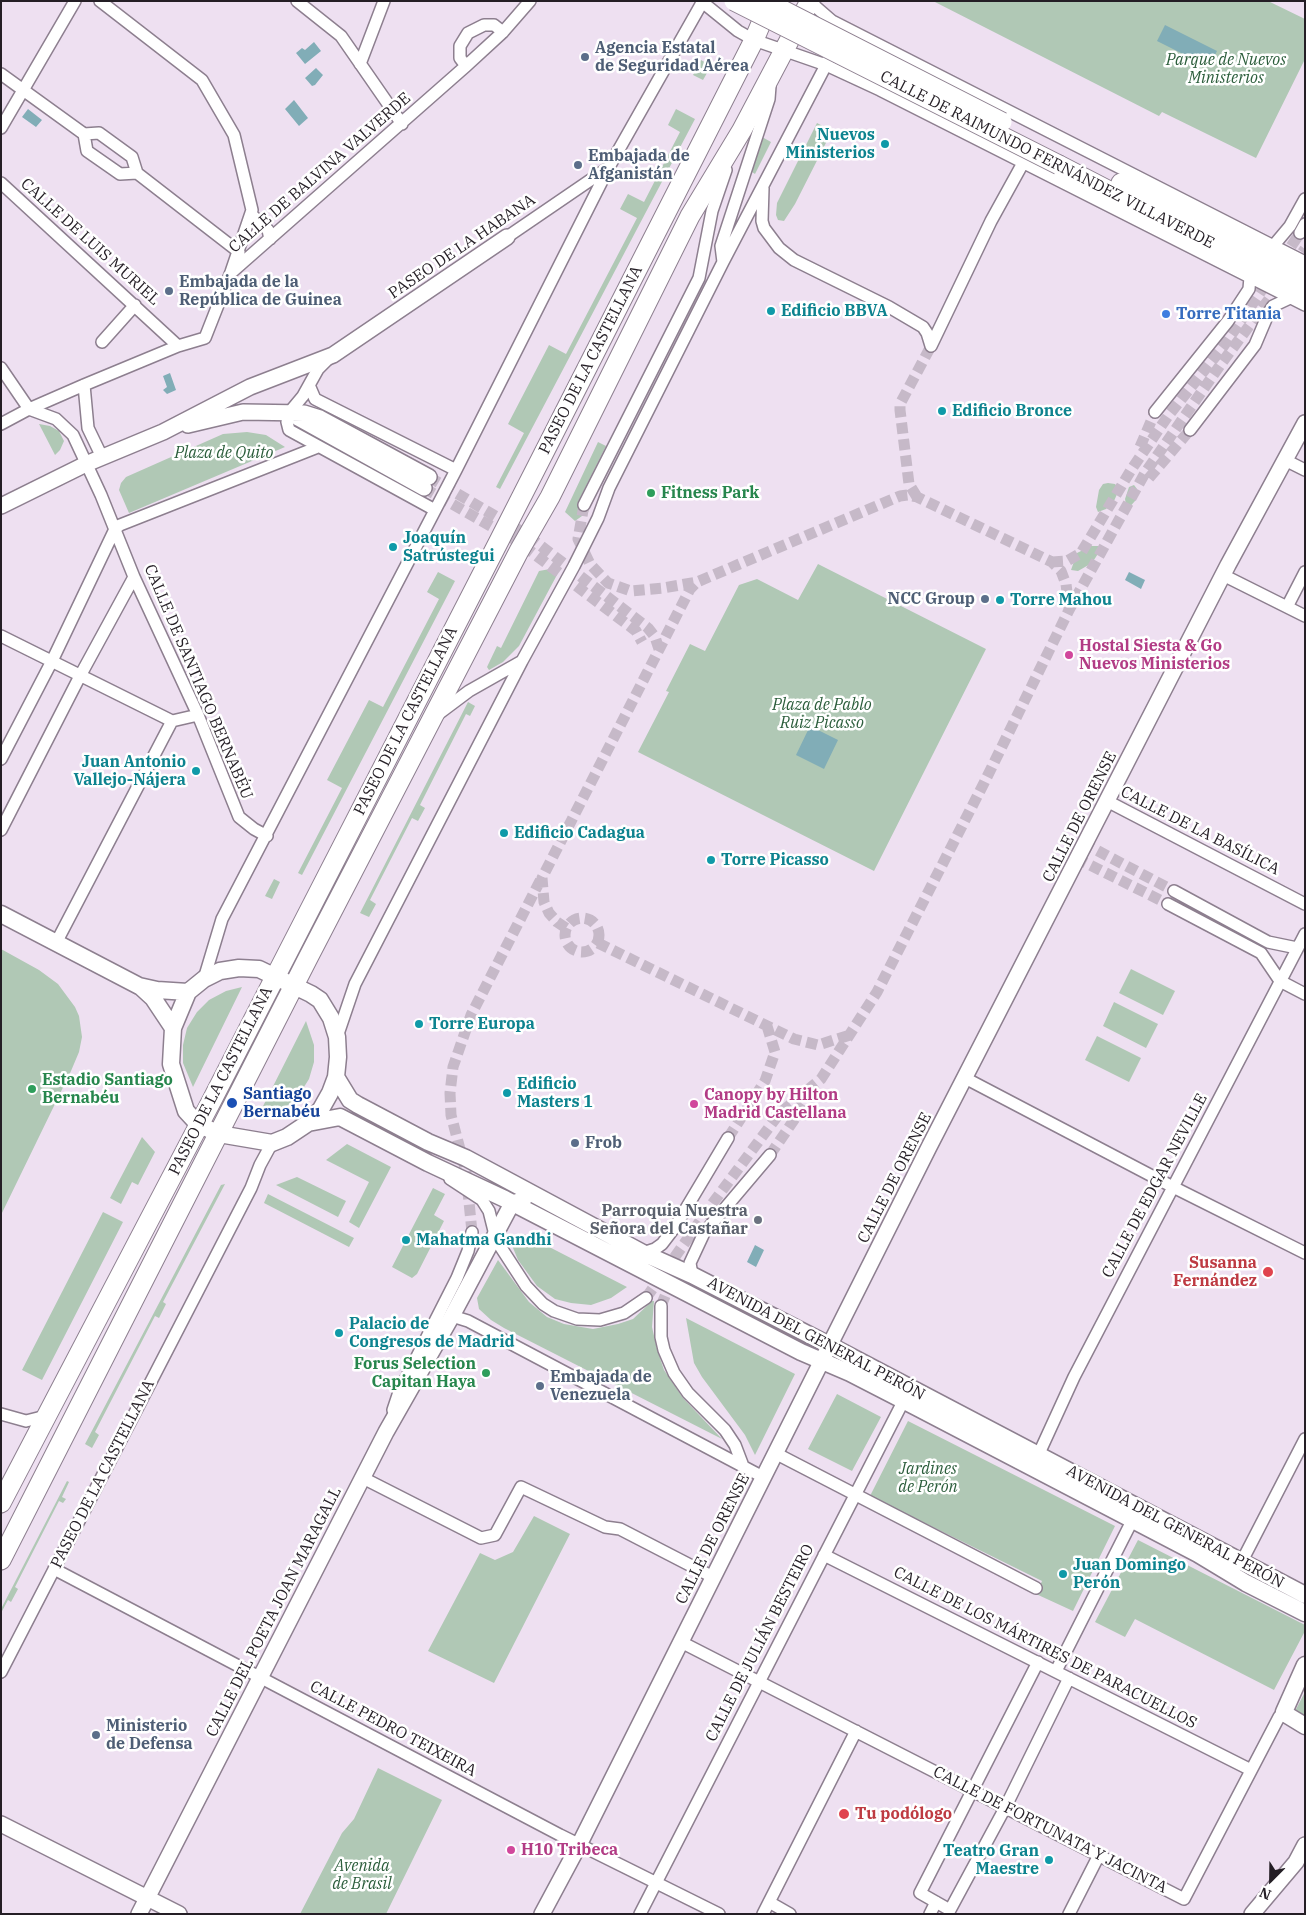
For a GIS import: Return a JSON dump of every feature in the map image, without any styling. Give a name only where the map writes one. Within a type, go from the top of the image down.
[{"type":"main road","points":[[734,1],[792,24]]},
{"type":"main road","points":[[765,1],[792,24]]},
{"type":"main road","name":"PASEO DE LA CASTELLANA","points":[[1,1503],[212,1100],[504,532],[754,40],[771,1]]},
{"type":"main road","name":"PASEO DE LA CASTELLANA","points":[[1,1560],[295,984],[519,551],[550,497],[690,216],[742,130],[784,50],[815,3]]},
{"type":"main road","name":"CALLE DE RAIMUNDO FERNÁNDEZ VILLAVERDE","points":[[792,24],[1061,159],[1305,272]]},
{"type":"main road","name":"CALLE DE RAIMUNDO FERNÁNDEZ VILLAVERDE","points":[[1061,159],[1297,295]]},
{"type":"main road","points":[[1,914],[139,986],[154,998],[173,1028]]},
{"type":"main road","points":[[238,968],[259,969],[275,975],[295,984],[320,1000],[330,1018],[336,1037],[338,1057],[336,1077],[321,1109],[308,1123],[287,1137],[272,1143],[219,1134],[198,1124],[186,1111],[171,1064],[173,1028],[188,992],[204,979],[220,971],[238,968]]},
{"type":"main road","points":[[139,986],[157,990],[188,992]]},
{"type":"main road","name":"AVENIDA DEL GENERAL PERÓN","points":[[336,1077],[350,1100],[358,1105],[428,1142],[466,1158],[643,1253],[692,1275],[829,1344],[907,1394],[1135,1514],[1246,1583],[1305,1614]]},
{"type":"main road","name":"AVENIDA DEL GENERAL PERÓN","points":[[308,1123],[340,1117],[428,1163],[513,1203],[801,1352],[907,1394]]},
{"type":"main road","name":"AVENIDA DEL GENERAL PERÓN","points":[[1135,1514],[1242,1561],[1305,1595]]},
{"type":"main road","name":"CALLE DE FORTUNATA Y JACINTA","points":[[1284,1712],[1305,1665]]},
{"type":"main road","points":[[1284,1712],[1286,1716],[1305,1726]]},
{"type":"street","points":[[1,128],[75,1]]},
{"type":"street","points":[[100,1],[202,80],[234,135],[252,210],[232,272]]},
{"type":"street","points":[[298,1],[340,36],[402,124]]},
{"type":"street","points":[[360,64],[384,1]]},
{"type":"street","points":[[204,979],[222,919],[267,836],[456,470],[609,167],[702,2]]},
{"type":"street","name":"CALLE DE RAIMUNDO FERNÁNDEZ VILLAVERDE","points":[[702,2],[738,31],[754,40],[826,64],[1250,277],[1297,295],[1305,305]]},
{"type":"street","name":"CALLE DE BALVINA VALVERDE","points":[[1,424],[84,385],[178,346],[205,338],[232,272],[466,66],[503,32],[525,3]]},
{"type":"street","name":"CALLE DE RAIMUNDO FERNÁNDEZ VILLAVERDE","points":[[815,3],[832,21],[1305,262]]},
{"type":"street","name":"PASEO DE LA CASTELLANA","points":[[336,1037],[355,984],[522,661],[574,566],[598,518],[609,488],[826,64],[834,43],[832,21]]},
{"type":"street","points":[[738,31],[762,23]]},
{"type":"street","points":[[466,66],[460,58],[460,46],[468,33],[484,25],[494,25],[503,32]]},
{"type":"street","points":[[899,100],[917,64]]},
{"type":"street","name":"PASEO DE LA CASTELLANA","points":[[723,262],[721,246],[768,100],[772,72]]},
{"type":"street","points":[[1,74],[84,134],[99,133],[132,157],[137,173],[239,252]]},
{"type":"street","name":"PASEO DE LA CASTELLANA","points":[[584,505],[699,278],[716,194],[742,130]]},
{"type":"street","points":[[84,134],[87,151],[120,174],[137,173]]},
{"type":"street","name":"PASEO DE LA CASTELLANA","points":[[763,184],[762,221],[764,228],[779,248],[794,260],[889,307],[923,327],[931,346],[1023,162]]},
{"type":"street","name":"PASEO DE LA HABANA","points":[[290,414],[318,369],[333,355],[609,167]]},
{"type":"street","name":"CALLE DE LUIS MURIEL","points":[[1,183],[178,346]]},
{"type":"street","points":[[1274,245],[1290,226],[1305,199]]},
{"type":"street","points":[[251,214],[268,230],[270,238]]},
{"type":"street","points":[[1155,412],[1228,321],[1249,289],[1250,277]]},
{"type":"street","points":[[1190,430],[1255,345],[1273,306],[1297,295]]},
{"type":"street","points":[[102,342],[135,305]]},
{"type":"street","name":"PASEO DE LA CASTELLANA","points":[[889,307],[928,322],[934,321],[948,310]]},
{"type":"street","name":"PASEO DE LA HABANA","points":[[1,506],[86,464],[163,432],[250,387],[333,355]]},
{"type":"street","points":[[1,368],[30,409]]},
{"type":"street","points":[[84,385],[88,428],[102,457]]},
{"type":"street","points":[[309,385],[315,399],[456,470]]},
{"type":"street","name":"CALLE DE SANTIAGO BERNABÉU","points":[[30,409],[56,419],[73,435],[134,577],[198,715],[238,817],[267,836]]},
{"type":"street","name":"PASEO DE LA HABANA","points":[[163,432],[230,414],[256,412],[301,413],[316,417],[427,483]]},
{"type":"street","points":[[290,414],[287,423],[290,431],[435,510]]},
{"type":"street","name":"CALLE DE ORENSE","points":[[542,1914],[965,1078],[1223,574],[1305,423]]},
{"type":"street","points":[[1,759],[52,661],[115,529],[120,525],[318,447]]},
{"type":"street","points":[[1285,460],[1305,470]]},
{"type":"street","points":[[1287,607],[1305,572]]},
{"type":"street","points":[[1223,574],[1305,616]]},
{"type":"street","points":[[1,830],[80,676],[134,577]]},
{"type":"street","points":[[1,636],[172,721],[198,715]]},
{"type":"street","name":"PASEO DE LA CASTELLANA","points":[[434,718],[469,691],[522,661]]},
{"type":"street","points":[[56,943],[172,721]]},
{"type":"street","name":"CALLE DE LA BASÍLICA","points":[[1107,802],[1305,904]]},
{"type":"street","points":[[1174,892],[1268,942],[1297,948]]},
{"type":"street","points":[[1168,904],[1261,953],[1280,981],[1305,994]]},
{"type":"street","name":"CALLE DE EDGAR NEVILLE","points":[[1036,1461],[1074,1377],[1305,934]]},
{"type":"street","points":[[965,1078],[1173,1187],[1305,1253]]},
{"type":"street","points":[[643,1253],[655,1249],[662,1244],[675,1227],[728,1138]]},
{"type":"street","name":"PASEO DE LA CASTELLANA","points":[[1,1672],[251,1188],[260,1165],[272,1143]]},
{"type":"street","points":[[692,1275],[690,1263],[704,1233],[770,1155]]},
{"type":"street","name":"AVENIDA DEL GENERAL PERÓN","points":[[428,1163],[466,1191],[482,1200],[489,1211],[495,1236],[500,1246],[526,1286],[539,1300],[554,1311],[577,1319],[600,1320],[624,1313],[646,1298]]},
{"type":"street","points":[[513,1203],[528,1199],[557,1211],[577,1216]]},
{"type":"street","name":"CALLE DEL POETA JOAN MARAGALL","points":[[139,1914],[386,1432],[513,1203]]},
{"type":"street","name":"CALLE DEL POETA JOAN MARAGALL","points":[[386,1432],[399,1392],[460,1271],[468,1251],[472,1232]]},
{"type":"street","points":[[661,1306],[661,1337],[666,1356],[674,1373],[688,1392],[725,1430],[735,1445],[743,1466]]},
{"type":"street","points":[[452,1316],[477,1326],[763,1477]]},
{"type":"street","name":"CALLE DE JULIÁN BESTEIRO","points":[[640,1914],[907,1394]]},
{"type":"street","points":[[1,1414],[26,1421],[46,1416]]},
{"type":"street","points":[[1198,1554],[1229,1566],[1234,1566],[1242,1561],[1305,1439]]},
{"type":"street","points":[[775,1453],[1036,1588]]},
{"type":"street","points":[[363,1478],[481,1538],[495,1535],[521,1487],[605,1527],[620,1529],[713,1577]]},
{"type":"street","points":[[1056,1671],[1135,1514]]},
{"type":"street","name":"CALLE DE LOS MÁRTIRES DE PARACUELLOS","points":[[824,1555],[1252,1770]]},
{"type":"street","name":"CALLE PEDRO TEIXEIRA","points":[[54,1569],[578,1845],[719,1914]]},
{"type":"street","name":"CALLE DE FORTUNATA Y JACINTA","points":[[681,1642],[1184,1899],[1284,1712]]},
{"type":"street","points":[[1038,1662],[920,1893],[950,1910],[1005,1808],[1069,1678]]},
{"type":"street","points":[[763,1914],[856,1731]]},
{"type":"street","points":[[1,1824],[179,1914]]},
{"type":"street","points":[[1252,1914],[1300,1864],[1305,1845]]},
{"type":"street","points":[[1069,1914],[1099,1855]]},
{"type":"street","points":[[769,1902],[790,1914]]},
{"type":"street","points":[[930,1914],[936,1902]]},
{"type":"green space","name":"Parque de Nuevos Ministerios","points":[[933,1],[1268,1],[1305,19],[1305,59],[1256,158],[1162,112],[1159,116]]},
{"type":"green space","points":[[701,60],[711,66],[703,80],[693,75]]},
{"type":"green space","points":[[676,109],[695,119],[500,489],[496,487],[524,433],[508,424],[549,345],[566,354],[637,218],[620,209],[628,194],[644,202],[680,132],[668,125]]},
{"type":"green space","points":[[817,123],[832,131],[795,204],[784,221],[778,220],[776,215],[777,203]]},
{"type":"green space","points":[[762,137],[771,142],[755,174],[752,172],[754,159]]},
{"type":"green space","points":[[39,424],[50,426],[59,431],[64,441],[60,450],[55,455]]},
{"type":"green space","name":"Plaza de Quito","points":[[247,432],[266,435],[285,447],[129,513],[119,490],[121,483],[126,477],[223,434]]},
{"type":"green space","points":[[598,442],[606,446],[577,504],[589,511],[575,521],[565,512]]},
{"type":"green space","points":[[1103,484],[1115,484],[1118,492],[1114,501],[1106,509],[1098,512],[1096,507],[1099,490]]},
{"type":"green space","points":[[1134,485],[1137,489],[1135,501],[1127,510],[1125,499],[1129,487]]},
{"type":"green space","points":[[1091,546],[1103,546],[1092,563],[1078,571],[1071,570],[1077,553]]},
{"type":"green space","name":"Plaza de Pablo Ruiz Picasso","points":[[818,564],[986,649],[874,871],[638,752],[669,692],[666,691],[690,644],[705,651],[739,585],[757,579],[798,600]]},
{"type":"green space","points":[[550,569],[558,573],[519,646],[503,662],[489,670],[487,667],[497,646],[501,648],[539,571]]},
{"type":"green space","points":[[438,572],[455,581],[302,875],[298,873],[342,788],[327,780],[369,700],[383,707],[439,599],[427,592]]},
{"type":"green space","points":[[468,702],[475,706],[470,716],[466,714],[420,805],[425,808],[418,821],[412,818],[370,900],[376,904],[369,917],[360,913]]},
{"type":"green space","points":[[274,879],[280,882],[272,899],[265,896]]},
{"type":"green space","name":"Estadio Santiago Bernabéu","points":[[1,949],[39,970],[58,984],[75,1007],[79,1016],[82,1037],[79,1052],[71,1071],[1,1215]]},
{"type":"green space","points":[[1131,969],[1175,991],[1163,1015],[1119,993]]},
{"type":"green space","points":[[242,987],[193,1087],[183,1063],[183,1045],[187,1028],[197,1012],[209,1000],[226,991]]},
{"type":"green space","points":[[1114,1002],[1158,1024],[1146,1048],[1103,1026]]},
{"type":"green space","points":[[306,1021],[314,1045],[314,1062],[309,1079],[297,1098],[283,1109],[257,1118]]},
{"type":"green space","points":[[1097,1036],[1141,1058],[1129,1082],[1085,1060]]},
{"type":"green space","points":[[142,1137],[155,1152],[138,1185],[132,1182],[121,1204],[110,1198]]},
{"type":"green space","points":[[347,1144],[391,1167],[359,1228],[349,1222],[369,1182],[326,1160]]},
{"type":"green space","points":[[297,1177],[346,1201],[338,1217],[276,1185]]},
{"type":"green space","points":[[225,1184],[163,1302],[166,1304],[159,1318],[155,1316],[95,1432],[99,1435],[92,1448],[85,1444],[221,1185]]},
{"type":"green space","points":[[433,1188],[445,1194],[434,1215],[444,1221],[417,1274],[412,1278],[392,1267]]},
{"type":"green space","points":[[268,1194],[354,1238],[349,1247],[264,1203]]},
{"type":"green space","points":[[103,1212],[123,1222],[42,1380],[22,1370]]},
{"type":"green space","points":[[518,1234],[524,1234],[627,1287],[611,1298],[591,1305],[555,1299],[537,1286],[518,1260],[511,1243],[513,1237]]},
{"type":"green space","points":[[498,1260],[529,1302],[547,1317],[564,1324],[593,1329],[618,1324],[633,1319],[654,1301],[652,1327],[664,1370],[683,1398],[722,1439],[491,1320],[479,1309],[477,1298]]},
{"type":"green space","points":[[686,1318],[795,1374],[755,1455],[745,1435],[702,1377],[694,1363]]},
{"type":"green space","points":[[837,1394],[881,1417],[852,1471],[808,1449]]},
{"type":"green space","name":"Jardines de Perón","points":[[908,1421],[1115,1526],[1073,1611],[1036,1594],[1042,1581],[870,1496]]},
{"type":"green space","points":[[67,1481],[69,1482],[62,1497],[66,1499],[63,1503],[59,1501],[15,1587],[18,1589],[11,1602],[8,1600],[1,1613],[1,1609]]},
{"type":"green space","points":[[534,1516],[570,1534],[494,1683],[428,1651],[480,1553],[495,1560],[513,1552]]},
{"type":"green space","points":[[1138,1540],[1305,1625],[1305,1631],[1274,1690],[1135,1619],[1125,1637],[1095,1622]]},
{"type":"green space","points":[[1305,1692],[1305,1716],[1295,1711]]},
{"type":"green space","name":"Avenida de Brasil","points":[[378,1768],[442,1800],[386,1914],[300,1914],[342,1833],[354,1819]]},
{"type":"water","points":[[1165,25],[1217,51],[1209,67],[1157,41]]},
{"type":"water","points":[[314,42],[321,51],[305,64],[296,53],[302,48],[305,50]]},
{"type":"water","points":[[316,68],[323,75],[312,86],[305,78]]},
{"type":"water","points":[[294,100],[308,118],[299,126],[285,109]]},
{"type":"water","points":[[28,109],[42,120],[36,127],[22,117]]},
{"type":"water","points":[[170,373],[176,390],[167,394],[163,390],[167,387],[163,376]]},
{"type":"water","points":[[1129,572],[1145,580],[1141,589],[1125,580]]},
{"type":"water","points":[[810,726],[838,740],[824,769],[796,755]]},
{"type":"water","points":[[755,1245],[764,1250],[756,1267],[747,1262]]},
{"type":"tunnel","points":[[1282,260],[1300,233]]},
{"type":"tunnel","points":[[1293,266],[1305,249]]},
{"type":"tunnel","points":[[1052,562],[1067,561],[1081,553],[1131,470],[1168,416],[1223,347],[1270,278]]},
{"type":"tunnel","points":[[646,1298],[712,1204],[779,1114],[821,1079],[877,992],[984,783],[1069,610],[1145,473],[1221,364],[1281,283]]},
{"type":"tunnel","points":[[917,497],[909,484],[900,404],[931,346]]},
{"type":"tunnel","points":[[1140,447],[1155,412]]},
{"type":"tunnel","points":[[1149,478],[1190,430]]},
{"type":"tunnel","points":[[429,477],[524,533],[648,628],[655,637],[659,649]]},
{"type":"tunnel","points":[[424,488],[517,541],[636,631],[642,642]]},
{"type":"tunnel","points":[[566,928],[549,913],[544,902],[542,878],[690,589],[697,582],[900,496],[908,495],[917,497],[1052,562],[1061,571],[1066,584],[1069,608]]},
{"type":"tunnel","points":[[584,505],[578,539],[590,564],[608,583],[631,591],[697,582]]},
{"type":"tunnel","points":[[1083,843],[1174,891]]},
{"type":"tunnel","points":[[1076,858],[1168,904]]},
{"type":"tunnel","points":[[472,1232],[466,1172],[451,1115],[450,1093],[453,1067],[471,1015],[541,879]]},
{"type":"tunnel","points":[[582,918],[589,919],[594,923],[598,928],[599,935],[598,942],[594,947],[589,951],[582,952],[575,951],[570,947],[566,942],[565,935],[566,928],[570,923],[575,919],[582,918]]},
{"type":"tunnel","points":[[598,943],[794,1039],[818,1045],[850,1035]]},
{"type":"tunnel","points":[[728,1138],[765,1081],[775,1052],[767,1026]]},
{"type":"tunnel","points":[[770,1155],[815,1089]]},
{"type":"tunnel","points":[[661,1306],[679,1262]]},
{"type":"place","name":"Agencia Estatal de Seguridad Aérea","points":[[585,57]]},
{"type":"place","name":"Nuevos Ministerios","points":[[885,144]]},
{"type":"place","name":"Embajada de Afganistán","points":[[578,165]]},
{"type":"place","name":"Embajada de la República de Guinea","points":[[169,291]]},
{"type":"place","name":"Edificio BBVA","points":[[771,311]]},
{"type":"place","name":"Torre Titania","points":[[1166,314]]},
{"type":"place","name":"Edificio Bronce","points":[[942,411]]},
{"type":"place","name":"Fitness Park","points":[[651,493]]},
{"type":"place","name":"Joaquín Satrústegui","points":[[393,547]]},
{"type":"place","name":"NCC Group","points":[[985,599]]},
{"type":"place","name":"Torre Mahou","points":[[1000,600]]},
{"type":"place","name":"Hostal Siesta & Go Nuevos Ministerios","points":[[1069,655]]},
{"type":"place","name":"Juan Antonio Vallejo-Nájera","points":[[196,771]]},
{"type":"place","name":"Edificio Cadagua","points":[[504,833]]},
{"type":"place","name":"Torre Picasso","points":[[711,860]]},
{"type":"place","name":"Torre Europa","points":[[419,1024]]},
{"type":"place","name":"Estadio Santiago Bernabéu","points":[[32,1089]]},
{"type":"place","name":"Edificio Masters 1","points":[[507,1093]]},
{"type":"place","name":"Santiago Bernabéu","points":[[232,1103]]},
{"type":"place","name":"Canopy by Hilton Madrid Castellana","points":[[694,1104]]},
{"type":"place","name":"Frob","points":[[575,1143]]},
{"type":"place","name":"Parroquia Nuestra Señora del Castañar","points":[[758,1220]]},
{"type":"place","name":"Mahatma Gandhi","points":[[406,1240]]},
{"type":"place","name":"Susanna Fernández","points":[[1268,1272]]},
{"type":"place","name":"Palacio de Congresos de Madrid","points":[[339,1333]]},
{"type":"place","name":"Forus Selection Capitan Haya","points":[[486,1373]]},
{"type":"place","name":"Embajada de Venezuela","points":[[540,1386]]},
{"type":"place","name":"Juan Domingo Perón","points":[[1063,1574]]},
{"type":"place","name":"Ministerio de Defensa","points":[[96,1735]]},
{"type":"place","name":"Tu podólogo","points":[[844,1814]]},
{"type":"place","name":"H10 Tribeca","points":[[511,1850]]},
{"type":"place","name":"Teatro Gran Maestre","points":[[1049,1860]]}]
